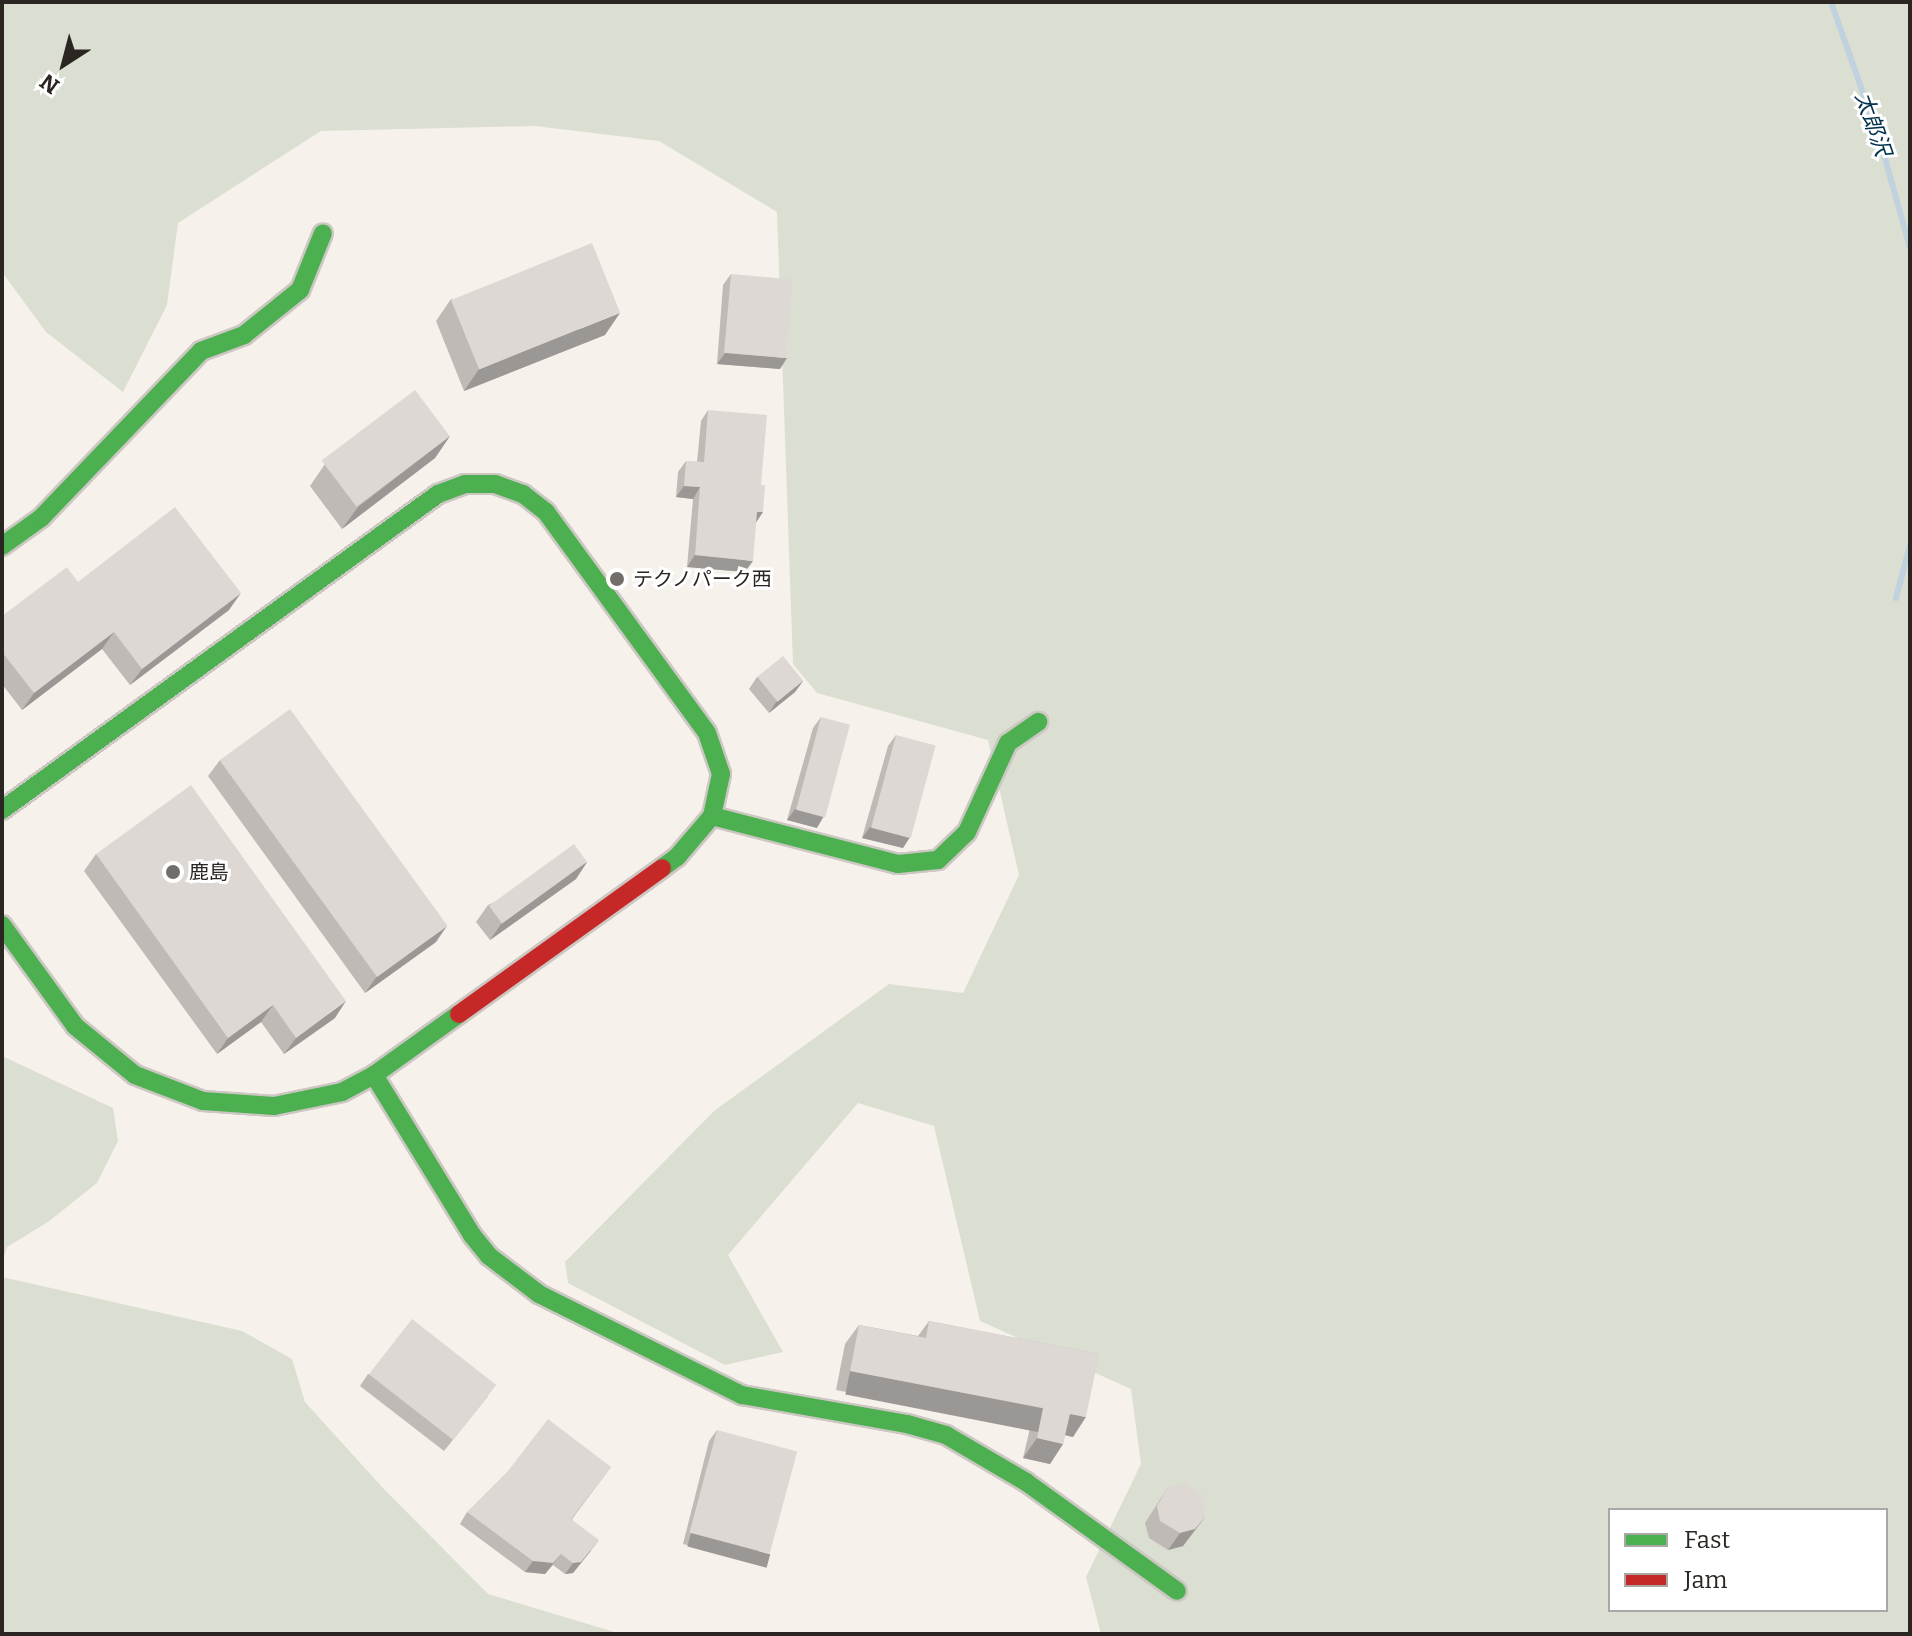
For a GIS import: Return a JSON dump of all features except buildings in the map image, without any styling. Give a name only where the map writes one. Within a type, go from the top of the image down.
[{"type":"street","points":[[2,546],[41,518],[201,351],[244,335],[300,290],[323,233]]},
{"type":"street","points":[[2,810],[438,494],[465,484],[495,484],[523,494],[546,512],[707,733],[721,774],[712,816],[677,857],[374,1075],[342,1092],[274,1106],[203,1101],[168,1091],[124,1067],[75,1026],[2,925]]},
{"type":"street","points":[[712,816],[898,864],[938,860],[967,832],[1008,743],[1038,722]]},
{"type":"street","points":[[374,1075],[472,1235],[489,1256],[539,1294],[716,1385],[742,1395],[907,1424],[946,1435],[1026,1482],[1177,1591]]},
{"type":"shaded area","points":[[2,2],[1910,2],[1910,1634],[1101,1634],[1086,1577],[1141,1464],[1131,1389],[980,1321],[934,1126],[858,1103],[728,1255],[783,1352],[725,1365],[568,1283],[565,1262],[714,1111],[889,984],[963,993],[1019,875],[988,740],[817,693],[793,664],[777,212],[659,141],[535,126],[321,131],[178,223],[167,305],[123,392],[46,332],[2,272]]},
{"type":"shaded area","points":[[2,1056],[113,1108],[118,1141],[97,1183],[48,1222],[7,1247],[2,1262]]},
{"type":"shaded area","points":[[2,1277],[242,1331],[292,1359],[305,1402],[382,1487],[488,1594],[621,1634],[2,1634]]},
{"type":"waterway","name":"太郎沢","points":[[1831,2],[1881,144],[1910,248]]},
{"type":"waterway","name":"太郎沢","points":[[1896,598],[1910,545]]},
{"type":"traffic: fast","points":[[2,546],[41,518],[201,351],[244,335],[300,290],[323,233]]},
{"type":"traffic: fast","points":[[2,810],[438,494],[465,484],[495,484],[523,494],[546,512],[707,733],[721,774],[712,816],[677,857],[662,868]]},
{"type":"traffic: fast","points":[[712,816],[898,864],[938,860],[967,832],[1008,743],[1038,722]]},
{"type":"traffic: fast","points":[[2,925],[75,1026],[135,1075],[203,1101],[274,1106],[342,1092],[374,1075],[459,1014]]},
{"type":"traffic: fast","points":[[374,1075],[472,1235],[489,1256],[539,1294],[742,1395],[907,1424],[946,1435],[1026,1482],[1177,1591]]},
{"type":"traffic: jam","points":[[459,1014],[662,868]]},
{"type":"place","name":"テクノパーク西","points":[[617,579]]},
{"type":"place","name":"鹿島","points":[[173,872]]}]
